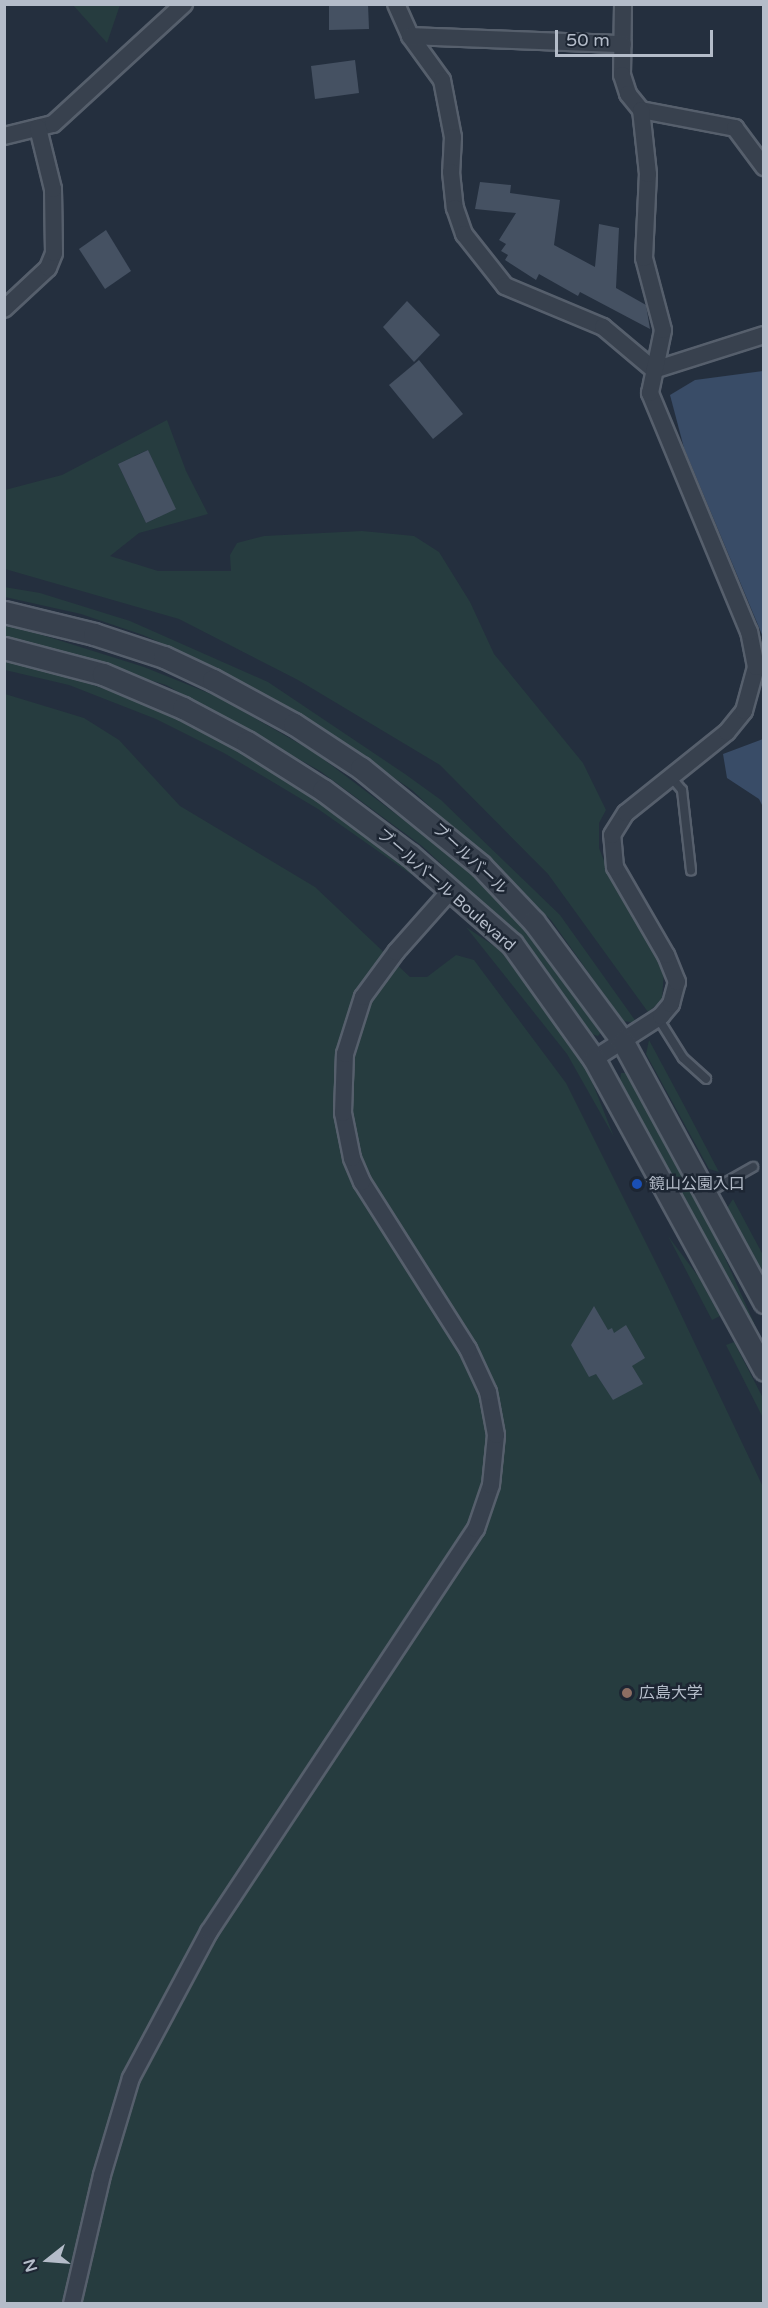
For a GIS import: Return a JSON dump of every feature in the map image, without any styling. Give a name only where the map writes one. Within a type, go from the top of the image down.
[{"type":"street","points":[[4,136],[53,124],[184,4]]},
{"type":"street","points":[[396,4],[410,36],[442,80],[453,137],[451,172],[455,207],[464,234],[481,258],[506,286],[603,327],[654,370]]},
{"type":"street","points":[[594,1059],[658,1018],[676,993],[675,975],[615,867],[612,835],[626,813],[727,732],[744,711],[755,680],[755,658],[749,632],[650,393],[663,330],[644,258],[648,174],[641,110],[628,94],[622,75],[623,4]]},
{"type":"street","points":[[410,36],[623,44]]},
{"type":"street","points":[[641,110],[735,128],[753,147],[763,167]]},
{"type":"street","points":[[4,309],[48,268],[54,253],[52,189],[38,128]]},
{"type":"street","points":[[654,370],[764,335]]},
{"type":"street","name":"ブールバール","points":[[4,612],[94,634],[164,657],[294,724],[361,768],[481,866],[534,922],[623,1042],[707,1193],[764,1302]]},
{"type":"street","name":"ブールバール Boulevard","points":[[4,648],[103,674],[183,708],[247,742],[333,798],[451,890],[512,944],[594,1059],[764,1370]]},
{"type":"street","points":[[72,2304],[102,2175],[131,2078],[209,1932],[476,1529],[491,1485],[496,1435],[488,1392],[468,1349],[362,1182],[350,1150],[343,1113],[345,1054],[363,997],[396,952],[451,890]]},
{"type":"lane","points":[[671,777],[682,790],[691,870]]},
{"type":"lane","points":[[658,1018],[683,1058],[706,1079]]},
{"type":"lane","points":[[707,1193],[753,1167]]},
{"type":"green space","points":[[73,5],[120,5],[107,43]]},
{"type":"green space","points":[[167,420],[186,471],[208,514],[139,533],[110,556],[158,571],[231,571],[230,555],[237,543],[264,536],[362,531],[414,536],[439,552],[470,602],[494,654],[583,763],[606,810],[599,823],[599,848],[612,881],[664,970],[662,1000],[648,1012],[548,874],[440,765],[298,680],[179,619],[5,569],[5,490],[62,475]],"holes":[[[148,450],[175,509],[162,515],[134,456]],[[131,458],[159,517],[146,523],[118,464]]]},
{"type":"green space","points":[[4,587],[40,593],[130,621],[268,682],[405,774],[441,800],[560,915],[637,1023],[623,1021],[551,920],[412,790],[291,708],[197,659],[143,635],[81,614],[5,597]]},
{"type":"green space","points":[[4,623],[144,667],[216,696],[314,752],[466,867],[517,918],[562,973],[601,1032],[598,1036],[588,1033],[552,979],[495,914],[422,846],[320,771],[166,685],[5,636]]},
{"type":"green space","points":[[5,661],[90,684],[155,707],[251,756],[304,788],[404,861],[412,875],[318,809],[224,753],[156,719],[69,685],[5,670]]},
{"type":"green space","points":[[5,694],[84,718],[119,740],[180,806],[315,887],[410,977],[427,977],[456,955],[474,960],[566,1083],[667,1285],[764,1489],[763,2303],[5,2304]]},
{"type":"green space","points":[[466,927],[500,950],[585,1064],[614,1137],[567,1054]]},
{"type":"green space","points":[[649,1040],[719,1172],[709,1169],[646,1054]]},
{"type":"green space","points":[[621,1073],[626,1073],[662,1133],[704,1211],[755,1325],[758,1339],[620,1081]]},
{"type":"green space","points":[[733,1199],[763,1255],[763,1277],[727,1208]]},
{"type":"green space","points":[[668,1236],[698,1276],[720,1316],[712,1320]]},
{"type":"green space","points":[[734,1342],[763,1398],[763,1418],[726,1345]]},
{"type":"water","points":[[764,371],[763,637],[684,448],[670,395],[695,380]]},
{"type":"water","points":[[764,739],[763,807],[759,799],[727,778],[723,754]]},
{"type":"building","points":[[329,4],[368,4],[369,29],[329,30]]},
{"type":"building","points":[[355,60],[359,93],[315,99],[311,66]]},
{"type":"building","points":[[480,182],[511,185],[510,193],[560,200],[554,245],[595,267],[599,224],[619,228],[616,288],[646,305],[650,329],[580,292],[578,296],[539,274],[536,280],[505,260],[508,255],[501,251],[506,244],[499,240],[516,213],[475,209]]},
{"type":"building","points":[[106,230],[131,271],[105,289],[79,249]]},
{"type":"building","points":[[407,301],[440,335],[414,362],[383,327]]},
{"type":"building","points":[[419,360],[463,414],[433,439],[389,385]]},
{"type":"building","points":[[148,450],[176,509],[146,523],[118,464]]},
{"type":"building","points":[[594,1306],[608,1330],[612,1328],[614,1333],[626,1325],[645,1358],[632,1366],[643,1384],[613,1400],[596,1374],[589,1377],[571,1345]]},
{"type":"place","name":"鏡山公園入口","points":[[637,1184]]},
{"type":"place","name":"広島大学","points":[[627,1693]]}]
